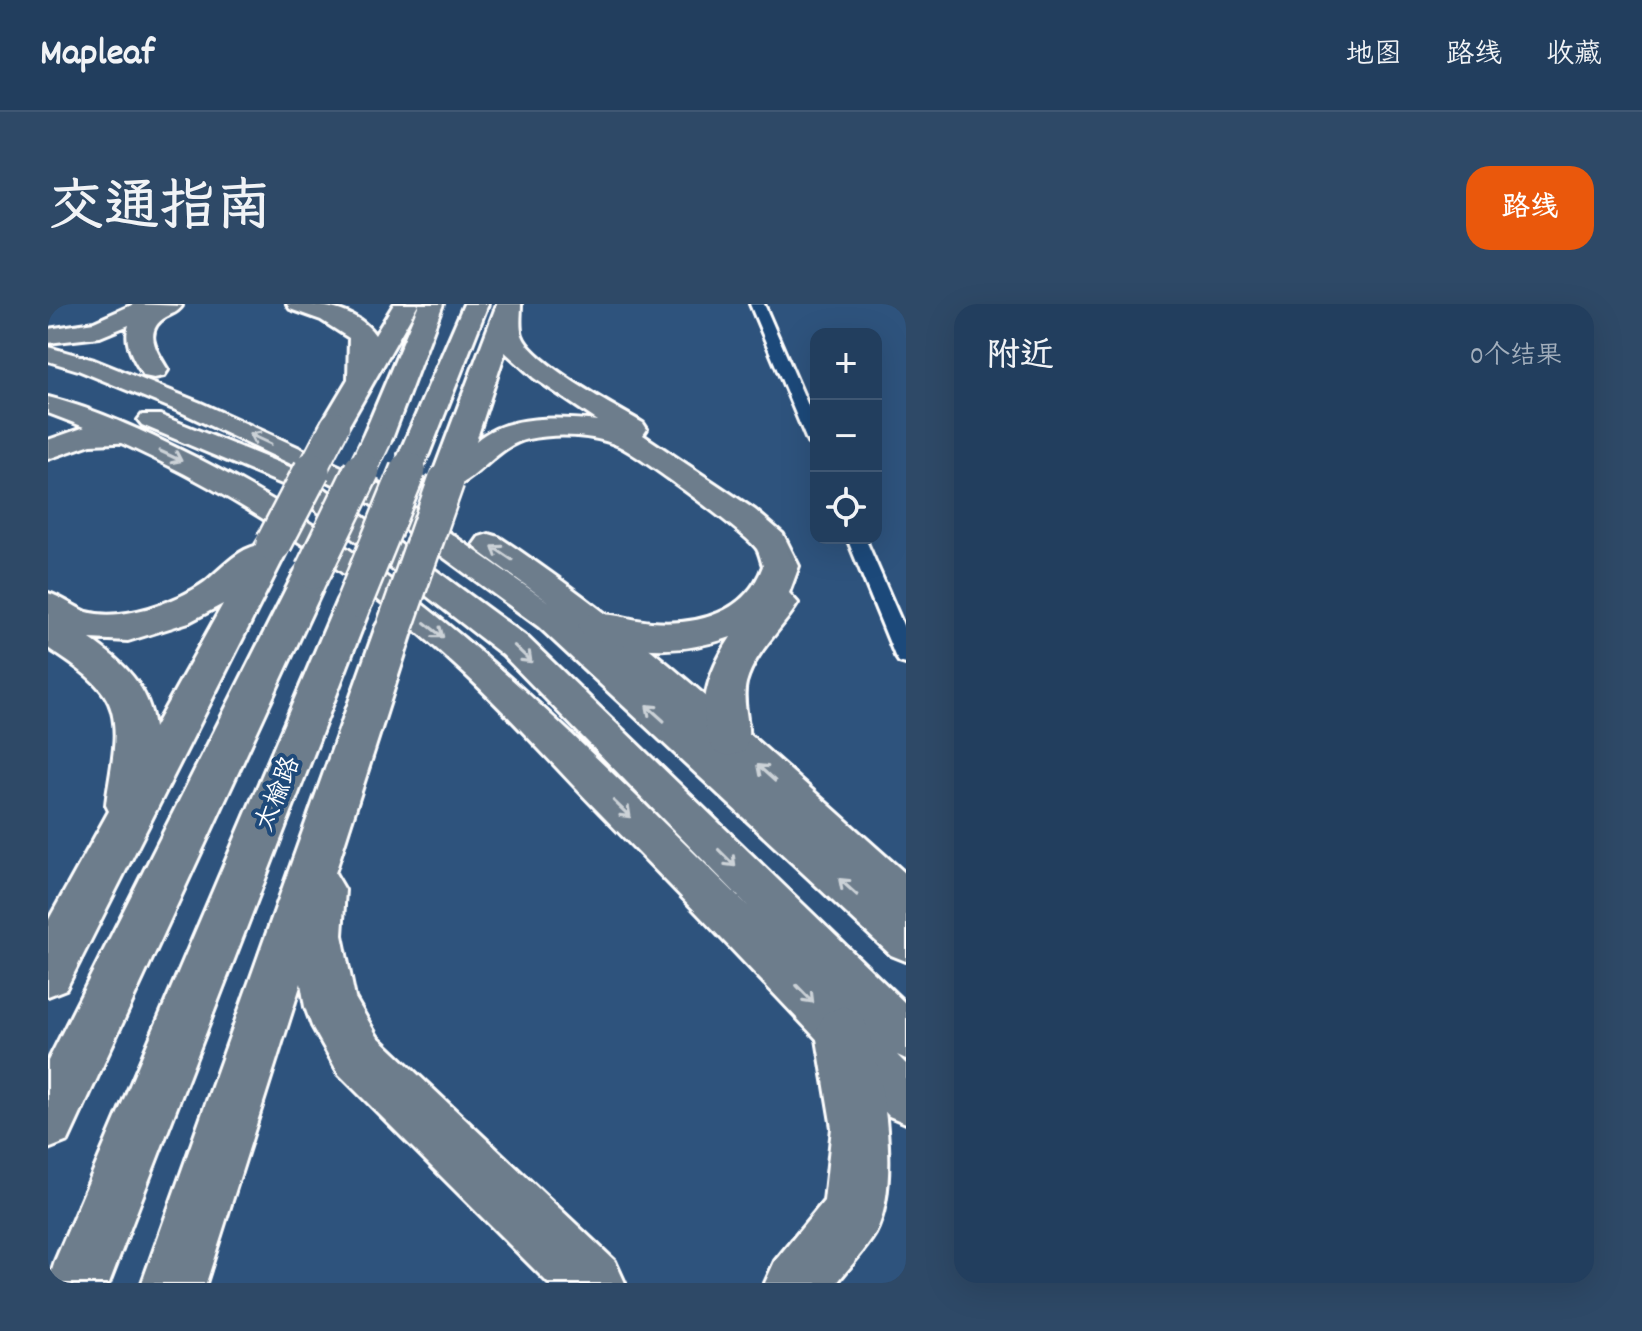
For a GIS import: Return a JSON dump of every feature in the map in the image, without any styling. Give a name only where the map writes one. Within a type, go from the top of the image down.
[{"type":"highway","points":[[49,342],[100,329],[155,304]]},
{"type":"highway","points":[[154,370],[138,344],[139,332],[146,319],[174,304]]},
{"type":"highway","points":[[299,304],[330,315],[362,335],[362,379]]},
{"type":"highway","points":[[48,971],[335,426],[406,304]]},
{"type":"highway","points":[[48,1121],[377,439],[431,304]]},
{"type":"highway","name":"太榆路","points":[[77,1283],[375,613],[414,454],[476,304]]},
{"type":"highway","points":[[174,1283],[275,989],[326,827],[375,613],[446,481],[509,304]]},
{"type":"highway","points":[[509,304],[509,335],[515,349],[537,368],[730,491],[768,521],[791,545],[796,568],[788,593],[743,651],[731,674],[724,696],[729,739]]},
{"type":"highway","points":[[446,481],[496,439],[526,430],[567,427],[601,430],[631,440],[743,518],[771,542],[781,566],[772,591],[743,619],[695,635],[651,636],[597,626]]},
{"type":"highway","points":[[48,450],[88,435],[128,436]]},
{"type":"highway","points":[[48,606],[81,625],[128,627],[176,613],[215,593],[274,543]]},
{"type":"highway","points":[[48,629],[119,686],[130,705],[133,749],[126,825]]},
{"type":"highway","points":[[326,827],[317,935],[331,1007],[358,1055],[593,1283]]},
{"type":"highway","points":[[797,1283],[853,1213],[861,1128],[843,1033]]},
{"type":"main road","points":[[49,342],[154,370],[207,388],[314,435],[461,525],[548,584],[729,739],[906,901]]},
{"type":"main road","points":[[49,342],[86,365],[192,408],[371,491],[550,619],[906,940]]},
{"type":"main road","points":[[48,380],[73,387],[292,478],[515,646],[906,1036]]},
{"type":"main road","points":[[48,404],[86,416],[221,480],[337,555],[458,649],[741,927],[906,1099]]},
{"type":"street","points":[[757,304],[810,429]]},
{"type":"street","points":[[859,544],[906,656]]}]
